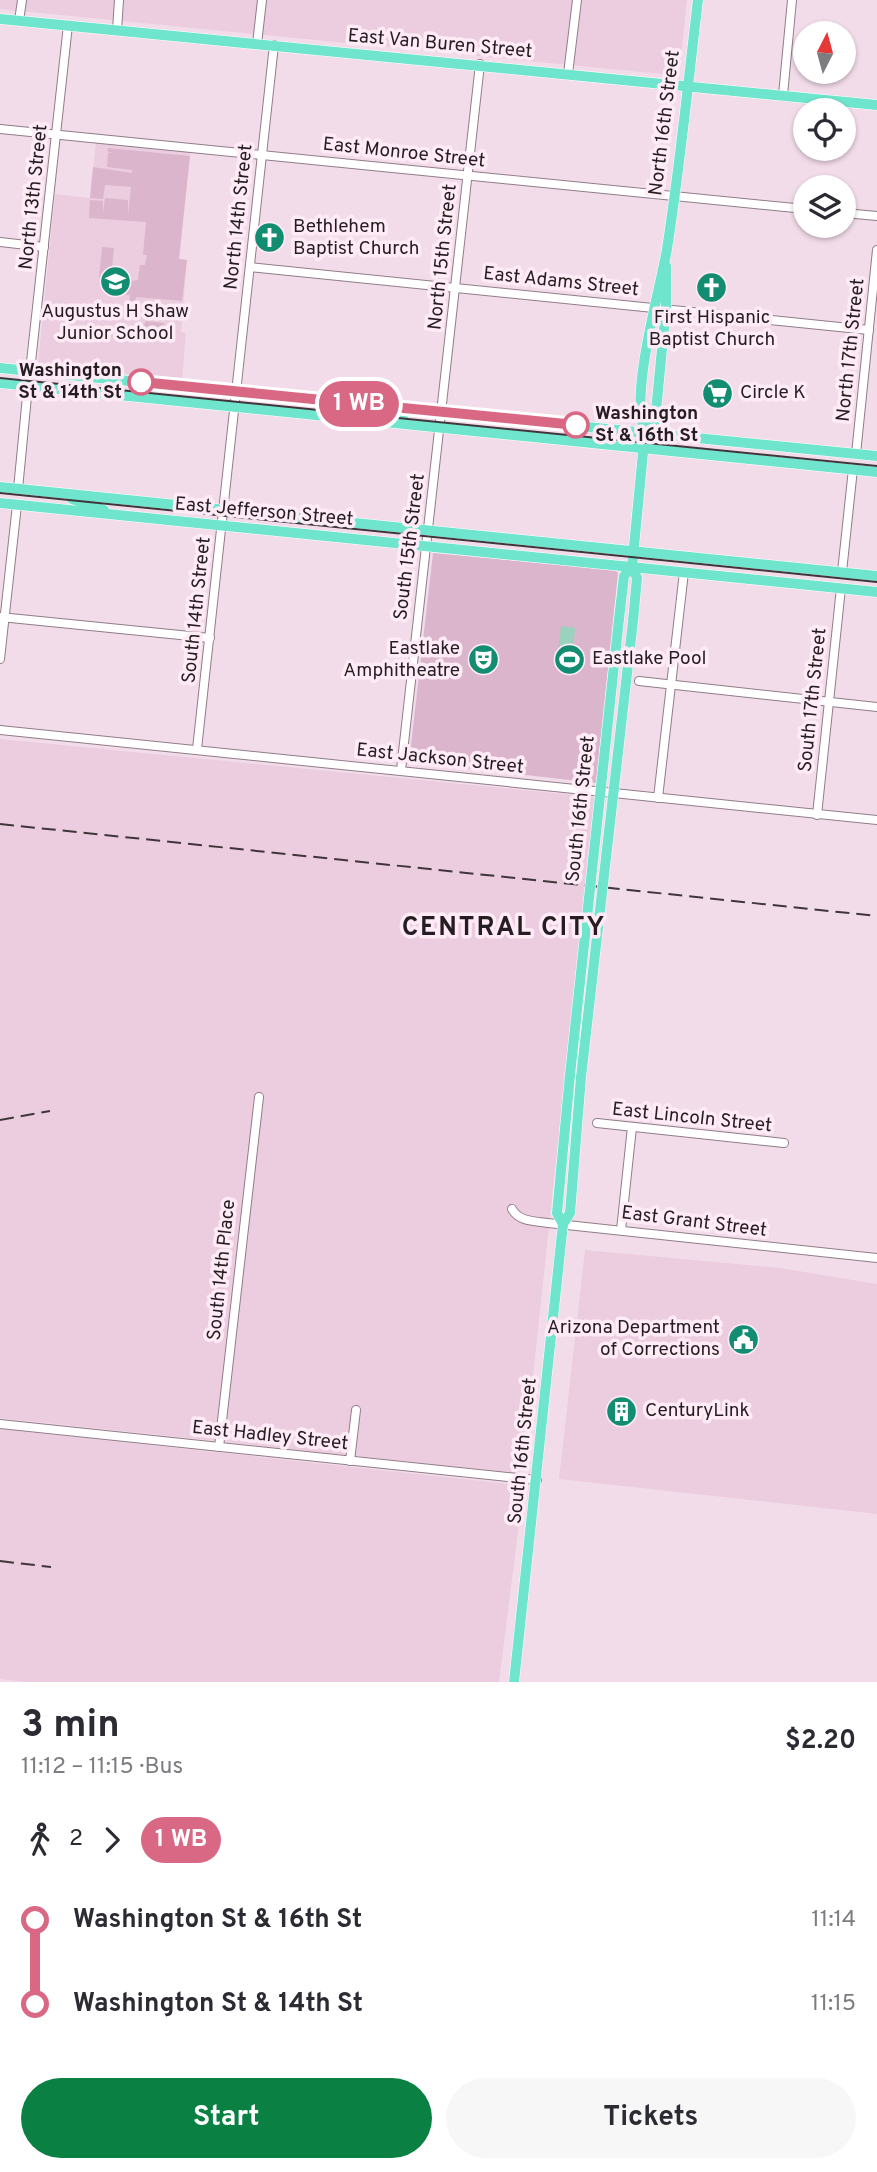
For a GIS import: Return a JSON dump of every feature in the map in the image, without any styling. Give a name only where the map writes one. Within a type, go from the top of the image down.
[{"type":"main road","name":"North 16th Street","points":[[666,251],[666,308],[655,421],[645,432],[639,420],[652,307],[666,251],[698,0]]},
{"type":"main road","name":"East Van Buren Street","points":[[0,19],[877,105]]},
{"type":"main road","points":[[0,368],[877,456]]},
{"type":"main road","points":[[0,383],[877,472]]},
{"type":"main road","points":[[356,404],[421,425]]},
{"type":"main road","name":"South 16th Street","points":[[514,1682],[563,1224],[557,1213],[633,621],[637,578],[632,567],[633,551],[645,432]]},
{"type":"main road","points":[[751,443],[821,466]]},
{"type":"main road","name":"East Jefferson Street","points":[[0,488],[876,576]]},
{"type":"main road","points":[[52,493],[123,516]]},
{"type":"main road","name":"East Jefferson Street","points":[[0,503],[877,592]]},
{"type":"main road","name":"East Jefferson Street","points":[[446,532],[525,556]]},
{"type":"main road","name":"South 16th Street","points":[[575,1076],[619,618],[624,576],[632,567]]},
{"type":"street","points":[[19,21],[22,0]]},
{"type":"street","points":[[117,30],[119,0]]},
{"type":"street","points":[[257,44],[262,0]]},
{"type":"street","points":[[568,74],[577,0]]},
{"type":"street","points":[[783,95],[792,0]]},
{"type":"street","name":"North 13th Street","points":[[30,371],[68,25]]},
{"type":"street","name":"North 14th Street","points":[[236,391],[274,45]]},
{"type":"street","name":"North 15th Street","points":[[442,412],[480,64]]},
{"type":"street","name":"East Monroe Street","points":[[0,129],[793,208]]},
{"type":"street","points":[[856,214],[877,216]]},
{"type":"street","points":[[0,242],[44,247]]},
{"type":"street","name":"North 17th Street","points":[[856,454],[877,250]]},
{"type":"street","name":"East Adams Street","points":[[250,267],[869,330]]},
{"type":"street","points":[[18,489],[28,386]]},
{"type":"street","name":"South 14th Street","points":[[197,749],[236,391]]},
{"type":"street","name":"South 15th Street","points":[[401,770],[442,412]]},
{"type":"street","points":[[842,572],[853,469]]},
{"type":"street","points":[[0,659],[2,618],[17,505]]},
{"type":"street","points":[[659,798],[684,572]]},
{"type":"street","name":"South 17th Street","points":[[817,815],[841,588]]},
{"type":"street","points":[[2,618],[210,638]]},
{"type":"street","points":[[639,681],[877,707]]},
{"type":"street","name":"East Jackson Street","points":[[0,730],[877,820]]},
{"type":"street","name":"South 14th Place","points":[[219,1447],[259,1097]]},
{"type":"street","name":"East Lincoln Street","points":[[597,1123],[783,1143]]},
{"type":"street","points":[[621,1230],[632,1127]]},
{"type":"street","name":"East Grant Street","points":[[512,1209],[515,1215],[524,1219],[877,1258]]},
{"type":"street","points":[[350,1461],[356,1410]]},
{"type":"street","name":"East Hadley Street","points":[[0,1424],[537,1480]]},
{"type":"shaded area","points":[[0,0],[687,0],[680,66],[672,75],[0,9]]},
{"type":"shaded area","name":"Augustus H Shaw Junior School","points":[[96,143],[190,152],[179,259],[187,260],[181,332],[186,333],[182,380],[38,364],[55,194],[90,198]]},
{"type":"shaded area","points":[[108,148],[190,156],[179,259],[187,260],[182,301],[136,297],[135,305],[129,304],[130,295],[122,294],[123,282],[138,280],[140,265],[145,265],[147,255],[143,255],[146,222],[89,218],[90,200],[103,201],[103,213],[105,198],[128,200],[128,215],[131,187],[105,185],[103,199],[90,198],[93,167],[132,173],[132,170],[107,167],[108,153],[115,153],[108,152]]},
{"type":"shaded area","points":[[102,247],[114,248],[111,279],[99,278]]},
{"type":"shaded area","points":[[146,321],[164,323],[165,340],[131,337],[132,325],[142,328]]},
{"type":"shaded area","points":[[433,553],[614,570],[618,573],[596,783],[409,762]]},
{"type":"shaded area","points":[[561,626],[575,628],[572,661],[557,660]]},
{"type":"shaded area","points":[[0,739],[595,797],[523,1470],[515,1473],[0,1418]]},
{"type":"shaded area","points":[[585,1250],[780,1268],[877,1284],[877,1514],[559,1479]]},
{"type":"shaded area","points":[[0,1429],[519,1485],[523,1492],[499,1682],[26,1682],[0,1679]]},
{"type":"tram line","points":[[0,378],[877,466]]},
{"type":"tram line","points":[[0,493],[877,582]]},
{"type":"railway","points":[[0,824],[877,916]]},
{"type":"railway","points":[[0,1120],[50,1111]]},
{"type":"railway","points":[[0,1561],[51,1567]]},
{"type":"bus line","points":[[141,382],[576,425]]},
{"type":"place","name":"Bethlehem Baptist Church","points":[[270,238]]},
{"type":"place","name":"Augustus H Shaw Junior School","points":[[115,281]]},
{"type":"place","name":"First Hispanic Baptist Church","points":[[712,287]]},
{"type":"place","name":"Washington St & 14th St","points":[[141,382]]},
{"type":"place","name":"Circle K","points":[[717,393]]},
{"type":"place","name":"Washington St & 16th St","points":[[576,425]]},
{"type":"place","name":"Eastlake Pool","points":[[569,659]]},
{"type":"place","name":"Eastlake Amphitheatre","points":[[483,660]]},
{"type":"place","name":"Arizona Department of Corrections","points":[[743,1339]]},
{"type":"place","name":"CenturyLink","points":[[622,1411]]},
{"type":"district","name":"CENTRAL CITY","points":[[504,928]]}]
